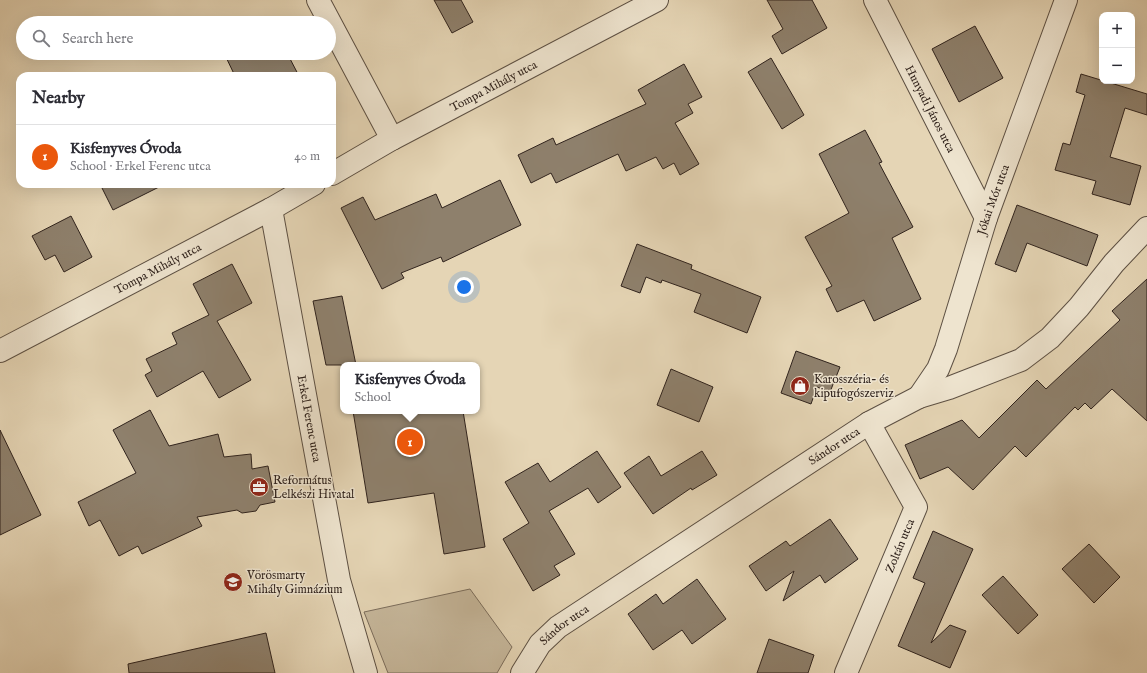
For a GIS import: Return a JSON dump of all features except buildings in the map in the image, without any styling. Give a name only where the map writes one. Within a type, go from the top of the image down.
[{"type":"street","points":[[318,0],[327,16]]},
{"type":"street","name":"Tompa Mihály utca","points":[[336,172],[392,139],[657,0]]},
{"type":"street","name":"Hunyadi János utca","points":[[875,0],[986,218]]},
{"type":"street","name":"Jókai Mór utca","points":[[919,397],[938,369],[946,349],[986,218],[1066,0]]},
{"type":"street","points":[[336,34],[392,139]]},
{"type":"street","name":"Tompa Mihály utca","points":[[0,351],[271,209],[307,188]]},
{"type":"street","name":"Erkel Ferenc utca","points":[[271,209],[339,580],[366,673]]},
{"type":"street","name":"Sándor utca","points":[[522,673],[540,644],[558,627],[869,423],[919,397],[949,388],[1021,360],[1050,338],[1079,308],[1114,263],[1147,228]]},
{"type":"street","name":"Zoltán utca","points":[[846,673],[916,507],[869,423]]},
{"type":"shaded area","points":[[470,589],[512,647],[497,673],[388,673],[364,612]]},
{"type":"place","name":"Karosszéria- és kipufogószerviz","points":[[800,386]]},
{"type":"place","name":"Kisfenyves Óvoda","points":[[410,442]]},
{"type":"place","name":"Református Lelkészi Hivatal","points":[[259,487]]},
{"type":"place","name":"Vörösmarty Mihály Gimnázium","points":[[233,582]]}]
